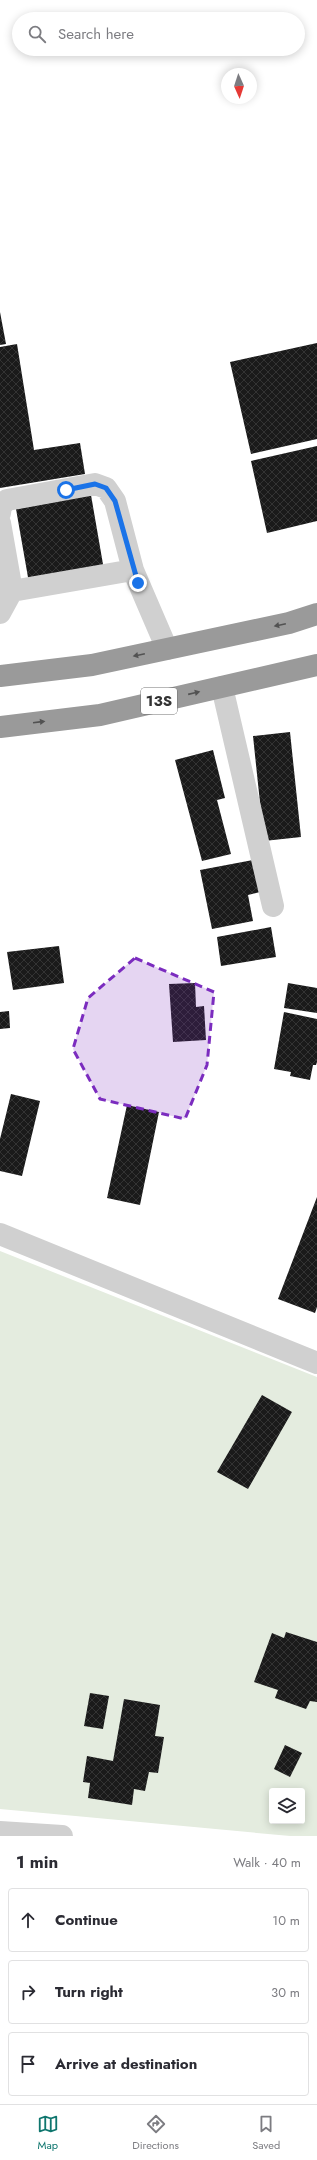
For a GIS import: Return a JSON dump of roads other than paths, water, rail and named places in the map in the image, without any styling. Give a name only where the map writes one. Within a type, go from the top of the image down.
[{"type":"highway","points":[[0,676],[92,665],[288,623],[317,614]]},
{"type":"highway","name":"13S","points":[[0,727],[100,715],[317,665]]},
{"type":"street","points":[[0,513],[1,506],[7,500],[95,484],[106,488],[115,501],[133,570],[167,649]]},
{"type":"street","points":[[0,523],[6,592],[0,612]]},
{"type":"street","points":[[6,592],[133,570]]},
{"type":"street","points":[[222,687],[274,906]]},
{"type":"street","points":[[0,1234],[317,1363]]},
{"type":"street","points":[[0,1832],[62,1836]]}]
